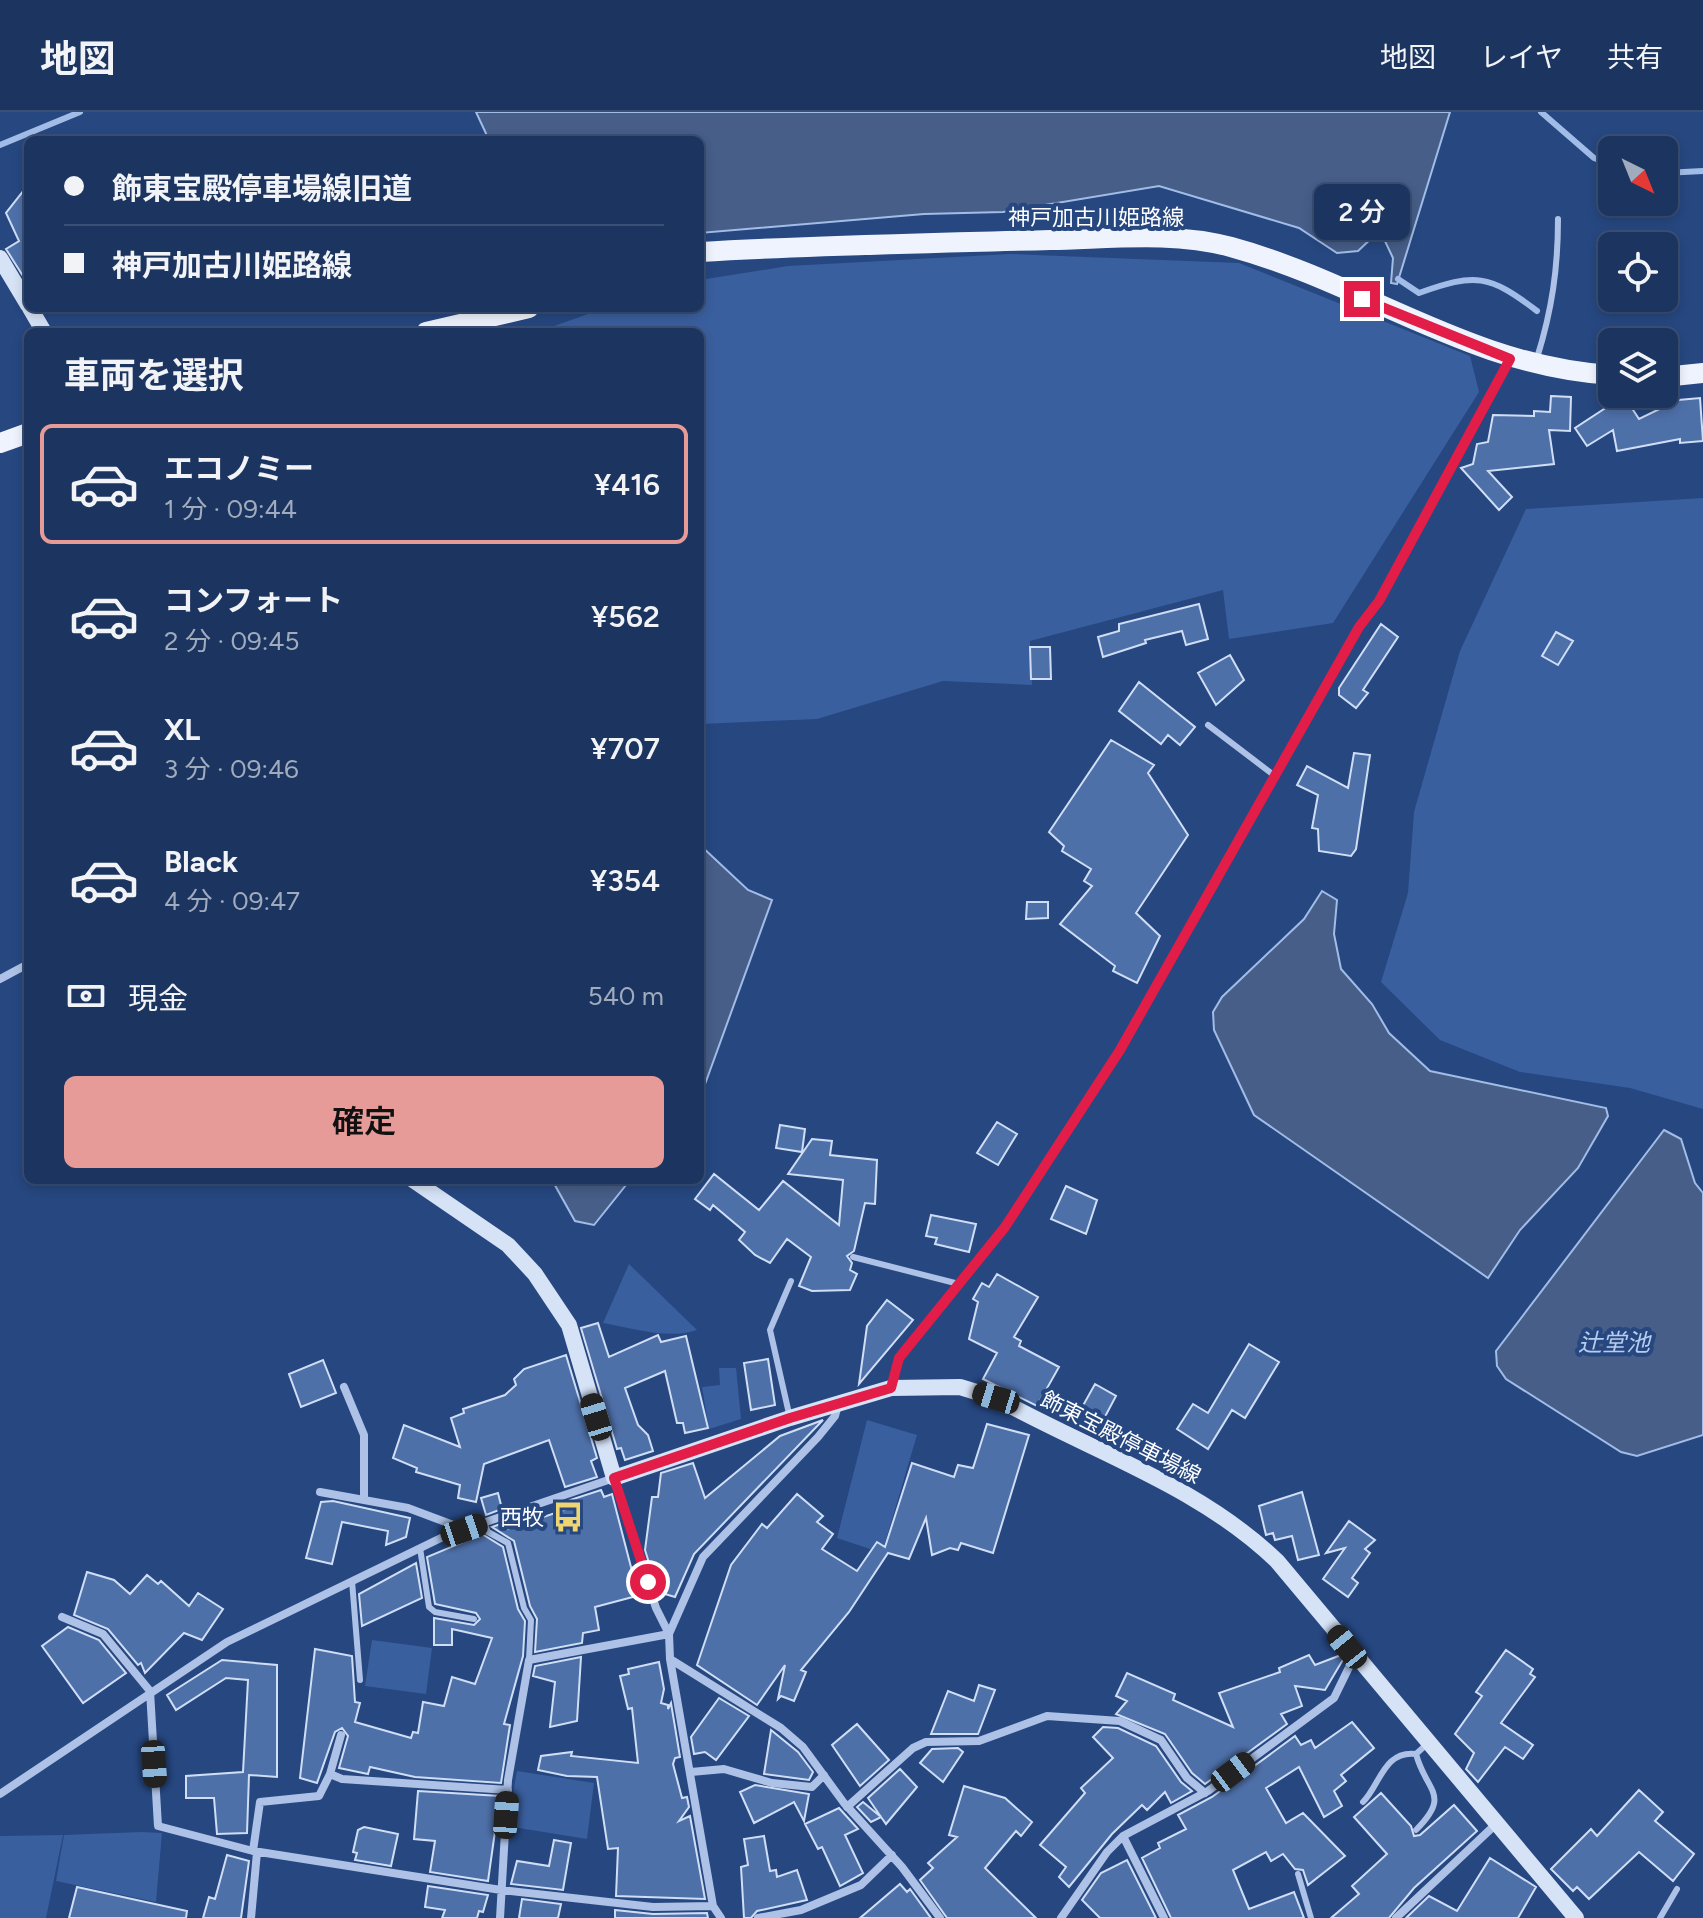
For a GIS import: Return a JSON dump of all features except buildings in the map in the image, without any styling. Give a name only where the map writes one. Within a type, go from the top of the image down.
[{"type":"main road","name":"神戸加古川姫路線","points":[[704,252],[835,244],[1172,238],[1229,246],[1274,262],[1510,359],[1568,373],[1598,374]]},
{"type":"main road","points":[[0,258],[24,299]]},
{"type":"main road","points":[[443,328],[512,312]]},
{"type":"main road","points":[[1678,376],[1703,373]]},
{"type":"main road","points":[[0,443],[24,434]]},
{"type":"main road","points":[[419,1184],[508,1245],[535,1274],[569,1325],[614,1478]]},
{"type":"main road","name":"飾東宝殿停車場線","points":[[614,1478],[790,1418],[891,1388],[960,1387],[996,1398],[1187,1493],[1246,1532],[1277,1561],[1422,1749],[1495,1825],[1576,1918]]},
{"type":"street","points":[[891,1388],[899,1358],[1005,1227],[1120,1050],[1359,627],[1379,601],[1510,359]]},
{"type":"street","points":[[0,979],[24,966]]},
{"type":"street","points":[[344,1387],[364,1435],[364,1498]]},
{"type":"street","points":[[669,1634],[703,1557],[818,1437],[835,1416],[839,1404]]},
{"type":"street","points":[[0,1794],[227,1642],[420,1548],[614,1478],[656,1608],[669,1634],[670,1659],[713,1906],[721,1918]]},
{"type":"street","points":[[320,1492],[408,1508],[464,1530]]},
{"type":"street","points":[[62,1617],[103,1634],[150,1691],[158,1826],[255,1851],[501,1890],[653,1907],[713,1906]]},
{"type":"street","points":[[500,1918],[508,1790],[529,1660],[669,1634]]},
{"type":"street","points":[[1061,1918],[1107,1852],[1123,1836],[1205,1793],[1334,1698],[1354,1657]]},
{"type":"street","points":[[670,1659],[781,1728],[803,1747],[847,1807],[892,1855],[940,1918]]},
{"type":"street","points":[[847,1807],[913,1748],[926,1742],[979,1741],[1047,1716],[1120,1721],[1145,1730],[1161,1740],[1187,1778],[1205,1793]]},
{"type":"street","points":[[251,1918],[260,1802],[319,1796],[330,1774],[341,1735]]},
{"type":"street","points":[[691,1772],[732,1770],[772,1783],[812,1787],[824,1775]]},
{"type":"street","points":[[330,1774],[342,1779],[425,1787],[508,1790]]},
{"type":"street","points":[[1396,1918],[1495,1825]]},
{"type":"street","points":[[1123,1836],[1164,1918]]},
{"type":"street","points":[[758,1918],[801,1910],[861,1885],[892,1855]]},
{"type":"lane","points":[[1534,365],[1558,270],[1558,219]]},
{"type":"lane","points":[[1208,725],[1275,776]]},
{"type":"lane","points":[[853,1257],[959,1284]]},
{"type":"lane","points":[[790,1418],[770,1330],[791,1281]]},
{"type":"lane","points":[[484,1523],[488,1532],[508,1543],[521,1600],[531,1620],[529,1660]]},
{"type":"lane","points":[[420,1548],[429,1607],[435,1612],[474,1619]]},
{"type":"lane","points":[[352,1581],[360,1680]]},
{"type":"lane","points":[[1363,1802],[1375,1790],[1379,1773],[1396,1758],[1422,1749],[1419,1767],[1431,1784],[1436,1803],[1434,1812],[1416,1830]]},
{"type":"lane","points":[[1298,1874],[1311,1918]]},
{"type":"lane","points":[[1660,1918],[1677,1889]]},
{"type":"shaded area","points":[[1010,254],[1239,263],[1470,356],[1479,392],[1333,623],[1229,639],[1223,590],[1030,641],[1032,685],[943,681],[817,719],[704,724],[704,328],[548,328],[594,312],[704,312],[704,279],[788,266]]},
{"type":"shaded area","points":[[1703,498],[1703,1109],[1630,1088],[1520,1072],[1440,1040],[1381,982],[1408,893],[1414,812],[1460,651],[1526,509]]},
{"type":"shaded area","points":[[629,1264],[697,1330],[674,1334],[603,1323]]},
{"type":"shaded area","points":[[719,1368],[736,1368],[741,1419],[709,1429],[702,1387],[720,1385]]},
{"type":"shaded area","points":[[867,1420],[917,1435],[882,1553],[837,1538]]},
{"type":"shaded area","points":[[372,1640],[432,1648],[426,1694],[365,1686]]},
{"type":"shaded area","points":[[517,1771],[594,1783],[587,1839],[507,1826]]},
{"type":"shaded area","points":[[162,1833],[156,1902],[56,1881],[64,1835]]},
{"type":"shaded area","points":[[63,1835],[46,1918],[0,1918],[0,1836]]},
{"type":"water","points":[[476,112],[1450,112],[1397,284],[1391,283],[1393,258],[1384,239],[1375,235],[1358,251],[1337,253],[1299,228],[1159,186],[1003,212],[924,214],[704,233],[704,136],[487,136]]},
{"type":"water","points":[[704,849],[748,890],[772,900],[704,1087]]},
{"type":"water","points":[[1322,891],[1337,900],[1334,934],[1341,969],[1372,1004],[1389,1033],[1430,1071],[1606,1108],[1608,1116],[1578,1168],[1520,1230],[1488,1278],[1254,1115],[1214,1030],[1213,1012],[1222,997],[1304,919]]},
{"type":"water","name":"辻堂池","points":[[1664,1130],[1681,1139],[1695,1183],[1703,1193],[1703,1435],[1637,1456],[1621,1452],[1506,1379],[1497,1366],[1496,1351]]},
{"type":"water","points":[[554,1184],[627,1184],[594,1225],[575,1221]]},
{"type":"waterway","points":[[0,145],[80,112]]},
{"type":"waterway","points":[[1541,112],[1598,160]]},
{"type":"waterway","points":[[1678,172],[1703,171]]},
{"type":"waterway","points":[[1398,279],[1419,293],[1454,282],[1481,281],[1506,290],[1537,311]]},
{"type":"place","name":"西牧","points":[[568,1517]]},
{"type":"route","points":[[648,1582],[614,1478],[790,1418],[891,1388],[899,1358],[1005,1227],[1120,1050],[1359,627],[1379,601],[1510,359],[1362,299]]}]
